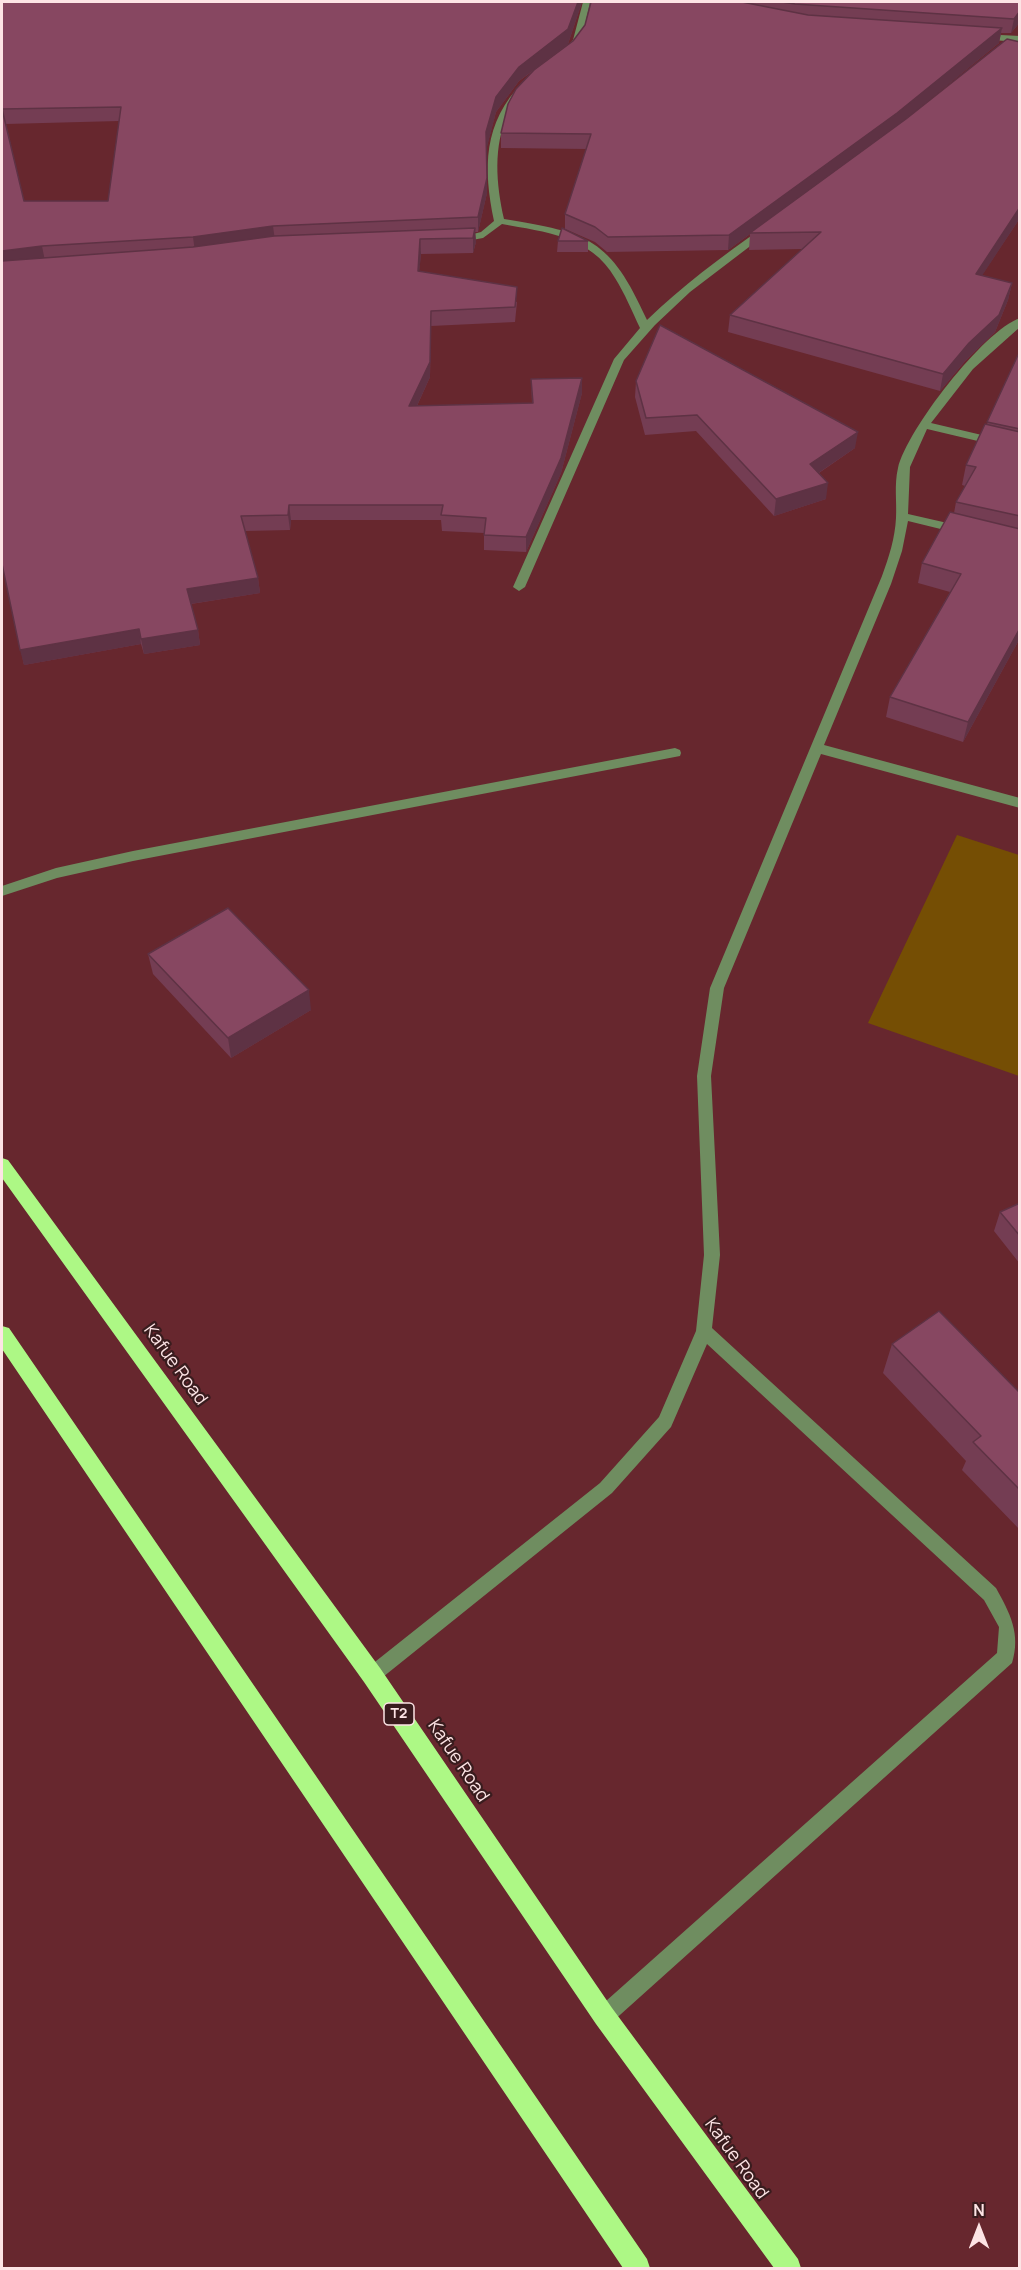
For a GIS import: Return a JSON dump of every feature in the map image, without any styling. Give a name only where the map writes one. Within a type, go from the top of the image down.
[{"type":"highway","name":"Kafue Road","points":[[2,1165],[372,1675],[604,2016],[789,2268]]},
{"type":"highway","points":[[2,1334],[638,2268]]},
{"type":"street","points":[[565,55],[577,41],[587,2]]},
{"type":"street","points":[[976,37],[1015,39]]},
{"type":"street","points":[[1003,47],[1015,39]]},
{"type":"street","points":[[438,240],[481,237],[493,230],[499,221],[491,162],[495,140],[502,115],[511,98],[532,80]]},
{"type":"street","points":[[499,221],[578,237],[599,249],[629,290],[645,327]]},
{"type":"street","points":[[519,586],[619,359],[645,327],[692,283],[771,226]]},
{"type":"street","points":[[372,1675],[606,1488],[664,1422],[704,1331],[712,1255],[704,1076],[717,988],[885,584],[899,543],[902,516],[900,486],[905,464],[924,425],[988,346],[1020,321]]},
{"type":"street","points":[[924,425],[1020,448]]},
{"type":"street","points":[[902,516],[977,534]]},
{"type":"street","points":[[817,748],[1020,803]]},
{"type":"street","points":[[2,891],[56,873],[133,856],[675,753]]},
{"type":"street","points":[[604,2016],[1006,1657],[1008,1626],[990,1594],[704,1331]]},
{"type":"shaded area","points":[[957,835],[1019,855],[1019,1076],[868,1023]]},
{"type":"building","points":[[2,2],[578,2],[568,29],[519,67],[496,97],[486,132],[487,178],[478,217],[273,226],[193,237],[42,246],[2,251]],"holes":[[[121,107],[108,201],[24,201],[2,109]]]},
{"type":"building","points":[[591,2],[742,2],[808,15],[1002,28],[897,113],[729,235],[608,237],[595,227],[565,214],[591,134],[501,133],[508,104],[516,89],[534,70],[573,41],[585,25]]},
{"type":"building","points":[[782,2],[1020,2],[1020,11],[1014,19]]},
{"type":"building","points":[[1007,39],[1020,42],[1020,207],[976,274],[1012,283],[999,315],[969,343],[943,374],[730,315],[821,232],[750,233],[906,119]]},
{"type":"building","points":[[475,228],[473,238],[420,239],[418,271],[517,287],[515,307],[431,311],[430,362],[409,406],[533,403],[531,379],[582,378],[561,458],[526,537],[484,535],[486,518],[441,515],[443,505],[289,505],[288,515],[241,516],[258,578],[187,589],[198,630],[141,639],[139,629],[20,650],[2,564],[2,261],[193,247],[274,236]]},
{"type":"building","points":[[562,228],[588,241],[558,241]]},
{"type":"building","points":[[660,325],[858,432],[810,464],[828,483],[776,499],[697,415],[646,418],[636,381]]},
{"type":"building","points":[[1020,355],[1020,429],[987,422]]},
{"type":"building","points":[[985,424],[1020,432],[1020,516],[956,502],[976,467],[966,465]]},
{"type":"building","points":[[950,512],[1020,529],[1020,628],[968,722],[890,697],[961,574],[922,563]]},
{"type":"building","points":[[228,908],[309,990],[228,1038],[148,954]]},
{"type":"building","points":[[1020,1203],[1020,1236],[1000,1212]]},
{"type":"building","points":[[939,1311],[1020,1393],[1020,1490],[973,1442],[981,1436],[892,1344]]}]
